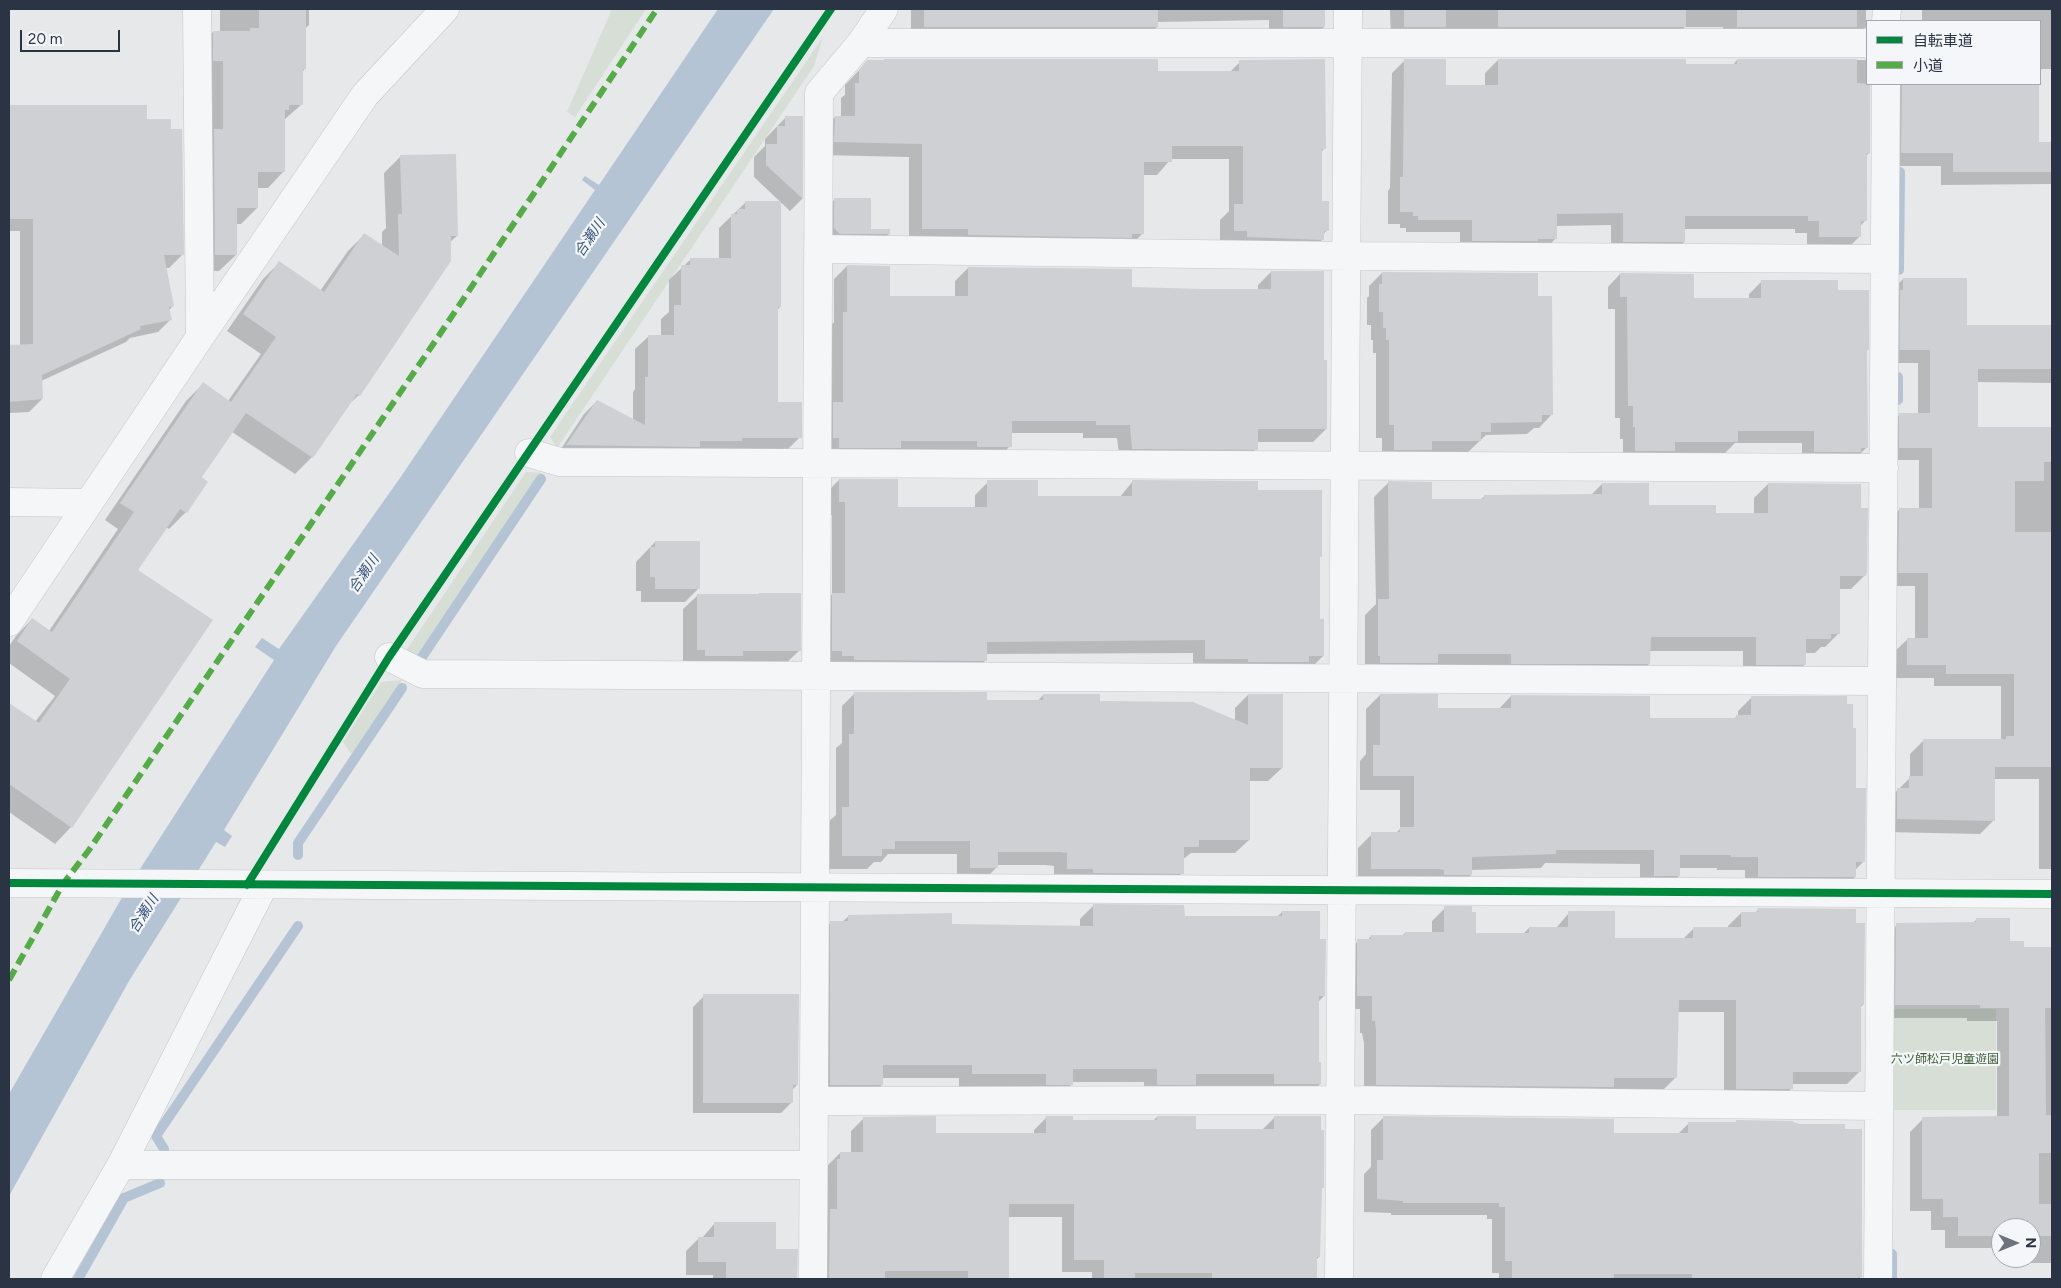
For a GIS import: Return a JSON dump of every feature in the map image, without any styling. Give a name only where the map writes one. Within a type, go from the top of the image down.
[{"type":"street","points":[[198,9],[200,337]]},
{"type":"street","points":[[9,622],[365,95],[445,9]]},
{"type":"street","points":[[813,1279],[819,93],[860,43],[884,9]]},
{"type":"street","points":[[1340,1279],[1348,9]]},
{"type":"street","points":[[860,43],[1866,43]]},
{"type":"street","points":[[1878,1279],[1886,85]]},
{"type":"street","points":[[818,249],[1346,256],[1885,259]]},
{"type":"street","points":[[529,453],[560,462],[1884,468]]},
{"type":"street","points":[[9,502],[88,503]]},
{"type":"street","points":[[389,657],[423,674],[1882,681]]},
{"type":"street","points":[[9,883],[2052,894]]},
{"type":"street","points":[[55,1279],[121,1165],[264,885]]},
{"type":"street","points":[[814,1101],[1341,1100],[1879,1106]]},
{"type":"street","points":[[121,1165],[813,1165]]},
{"type":"green space","points":[[612,9],[646,9],[575,117],[567,112]]},
{"type":"green space","points":[[823,37],[814,66],[557,448],[550,437]]},
{"type":"green space","points":[[526,472],[542,473],[415,663],[406,651]]},
{"type":"green space","points":[[402,680],[352,755],[343,742],[381,682]]},
{"type":"green space","name":"六ツ師松戸児童遊園","points":[[1894,1009],[1996,1009],[1996,1110],[1894,1110]]},
{"type":"water","name":"合瀬川","points":[[718,9],[774,9],[336,646],[224,830],[232,836],[225,847],[216,842],[129,981],[9,1196],[9,1094],[124,894],[274,660],[255,647],[262,638],[279,649],[400,478],[595,190],[582,180],[585,176],[599,185]]},
{"type":"building","points":[[259,9],[306,9],[306,69],[303,69],[303,105],[289,105],[289,110],[285,110],[285,172],[258,172],[258,208],[237,208],[237,255],[215,255],[214,129],[223,129],[223,61],[213,61],[213,31],[250,31],[250,28],[259,28]]},
{"type":"building","points":[[924,9],[1158,9],[1158,27],[924,27]]},
{"type":"building","points":[[1283,9],[1325,9],[1325,27],[1283,27]]},
{"type":"building","points":[[1404,9],[1446,9],[1446,27],[1404,27]]},
{"type":"building","points":[[1498,9],[1686,9],[1686,27],[1498,27]]},
{"type":"building","points":[[1737,9],[1857,9],[1857,27],[1737,27]]},
{"type":"building","points":[[1158,59],[1158,71],[1239,71],[1239,60],[1325,59],[1326,149],[1322,149],[1322,201],[1329,201],[1329,231],[1324,231],[1324,240],[1247,237],[1247,231],[1234,231],[1234,204],[1243,204],[1243,146],[1172,146],[1172,162],[1144,162],[1144,234],[1132,234],[1132,238],[968,235],[968,229],[922,229],[922,144],[834,142],[835,116],[855,116],[855,83],[859,83],[859,70],[867,60]]},
{"type":"building","points":[[1404,59],[1446,59],[1446,85],[1498,85],[1498,59],[1686,59],[1686,64],[1737,64],[1737,59],[1857,59],[1857,83],[1870,85],[1867,221],[1861,221],[1861,237],[1819,237],[1819,221],[1808,221],[1808,216],[1685,216],[1685,242],[1623,242],[1623,213],[1557,214],[1557,239],[1538,239],[1538,241],[1472,241],[1472,220],[1418,220],[1418,216],[1413,216],[1413,212],[1400,212],[1400,177],[1403,177]]},
{"type":"building","points":[[1902,85],[2039,85],[2039,142],[2052,142],[2052,172],[1953,172],[1953,153],[1901,153]]},
{"type":"building","points":[[9,105],[147,105],[147,119],[171,119],[171,129],[182,129],[184,255],[164,255],[174,306],[169,307],[172,320],[140,326],[141,329],[42,375],[43,399],[9,402],[9,345],[33,344],[33,219],[9,219]]},
{"type":"building","points":[[785,116],[803,116],[803,199],[766,165],[766,144],[777,144],[777,126],[785,126]]},
{"type":"building","points":[[456,154],[458,236],[451,236],[451,261],[360,396],[357,394],[313,458],[246,413],[202,477],[208,482],[187,513],[180,509],[138,570],[213,620],[72,828],[9,784],[9,703],[39,723],[70,679],[17,641],[32,618],[52,632],[134,512],[120,503],[203,382],[231,402],[276,337],[243,314],[279,261],[324,292],[364,233],[399,256],[398,214],[402,214],[400,155]]},
{"type":"building","points":[[834,198],[871,198],[871,229],[890,229],[890,234],[840,234],[834,228]]},
{"type":"building","points":[[745,201],[781,201],[781,307],[778,307],[778,402],[802,402],[802,438],[742,438],[742,441],[700,441],[700,447],[566,445],[597,400],[645,425],[645,377],[648,377],[648,335],[674,335],[674,305],[681,305],[681,265],[690,265],[690,258],[731,258],[731,214],[737,214],[737,209],[745,209]]},
{"type":"building","points":[[847,265],[890,266],[890,296],[968,296],[968,267],[1132,269],[1132,287],[1203,289],[1271,289],[1271,271],[1324,271],[1324,360],[1327,360],[1327,429],[1258,429],[1258,450],[1132,449],[1130,425],[1096,425],[1096,421],[1012,421],[1012,447],[977,447],[977,441],[901,441],[901,448],[839,448],[839,438],[833,438],[833,402],[843,402],[843,312],[847,312]]},
{"type":"building","points":[[1382,272],[1538,273],[1538,296],[1552,296],[1553,415],[1542,415],[1542,422],[1491,423],[1491,432],[1481,432],[1481,441],[1432,441],[1432,450],[1394,450],[1394,425],[1389,425],[1389,340],[1386,340],[1386,328],[1383,328],[1383,312],[1379,312],[1379,284],[1382,284]]},
{"type":"building","points":[[1620,273],[1694,274],[1694,298],[1761,298],[1761,280],[1838,280],[1838,290],[1869,290],[1869,350],[1867,350],[1868,448],[1861,448],[1861,452],[1814,452],[1814,431],[1738,431],[1738,442],[1675,442],[1675,451],[1635,451],[1633,406],[1628,406],[1627,297],[1620,297]]},
{"type":"building","points":[[1903,278],[1967,278],[1967,325],[2052,325],[2052,369],[1978,369],[1978,427],[2052,427],[2052,462],[2044,462],[2044,481],[2015,481],[2015,532],[2052,532],[2051,767],[1995,767],[1995,821],[1897,819],[1897,788],[1909,788],[1909,776],[1923,776],[1923,739],[2006,739],[2006,736],[2014,736],[2014,674],[1946,674],[1946,665],[1907,665],[1907,638],[1928,638],[1928,573],[1898,573],[1899,508],[1932,508],[1932,448],[1899,448],[1899,413],[1930,413],[1930,350],[1900,350],[1900,290],[1903,290]]},
{"type":"building","points":[[839,479],[898,479],[898,507],[987,507],[987,480],[1038,480],[1038,496],[1132,496],[1132,480],[1258,481],[1258,490],[1322,490],[1320,619],[1324,619],[1324,656],[1309,656],[1309,662],[1248,662],[1248,659],[1205,659],[1205,640],[987,642],[987,661],[854,660],[854,656],[842,656],[842,651],[832,651],[832,593],[845,593],[845,502],[839,502]]},
{"type":"building","points":[[1388,481],[1432,482],[1432,499],[1484,499],[1484,495],[1602,494],[1602,483],[1649,483],[1649,505],[1716,505],[1716,513],[1768,513],[1768,483],[1861,484],[1861,508],[1868,508],[1867,573],[1866,576],[1840,576],[1840,634],[1831,634],[1831,639],[1806,639],[1806,665],[1756,665],[1756,637],[1651,637],[1650,664],[1511,664],[1511,654],[1438,654],[1438,663],[1380,663],[1380,656],[1378,656],[1378,599],[1389,599]]},
{"type":"building","points":[[655,541],[700,541],[700,589],[655,589],[655,577],[650,577],[650,547],[655,547]]},
{"type":"building","points":[[801,593],[801,651],[743,651],[743,656],[705,656],[705,650],[697,650],[697,594]]},
{"type":"building","points":[[854,692],[987,692],[987,700],[1043,700],[1043,694],[1100,694],[1100,701],[1193,702],[1248,725],[1248,694],[1283,694],[1283,768],[1250,768],[1250,840],[1199,840],[1199,847],[1184,847],[1184,874],[1093,873],[1093,869],[1067,869],[1067,853],[1060,852],[998,852],[998,868],[970,868],[970,841],[895,841],[895,849],[882,849],[882,856],[842,856],[842,807],[849,807],[849,734],[854,734]]},
{"type":"building","points":[[1380,694],[1438,694],[1438,708],[1511,708],[1511,695],[1650,696],[1650,718],[1736,718],[1736,715],[1751,715],[1751,696],[1847,696],[1847,704],[1853,704],[1853,728],[1856,728],[1856,788],[1866,788],[1865,862],[1856,862],[1856,877],[1758,877],[1758,857],[1680,855],[1680,876],[1654,876],[1654,850],[1556,850],[1556,854],[1472,857],[1472,875],[1444,875],[1444,870],[1439,869],[1371,869],[1371,832],[1400,832],[1400,827],[1414,827],[1414,776],[1373,776],[1373,745],[1380,745]]},
{"type":"building","points":[[1093,904],[1184,905],[1185,916],[1282,916],[1282,911],[1320,911],[1320,939],[1326,939],[1325,996],[1319,996],[1321,1084],[1274,1084],[1274,1074],[1196,1074],[1196,1085],[1157,1085],[1157,1069],[1073,1069],[1073,1085],[1046,1085],[1046,1074],[972,1074],[972,1065],[883,1065],[883,1085],[830,1085],[830,921],[848,921],[848,915],[952,913],[952,924],[1093,926]]},
{"type":"building","points":[[1444,906],[1472,906],[1472,912],[1476,912],[1476,933],[1529,933],[1529,927],[1568,927],[1568,911],[1615,911],[1615,938],[1693,938],[1693,927],[1741,927],[1741,912],[1758,912],[1758,908],[1856,909],[1856,923],[1865,923],[1864,1005],[1861,1005],[1861,1072],[1793,1072],[1793,1089],[1736,1089],[1736,1000],[1679,1000],[1677,1078],[1614,1078],[1614,1087],[1376,1085],[1376,1029],[1375,1021],[1372,1021],[1372,996],[1357,996],[1357,939],[1371,939],[1371,935],[1405,935],[1405,932],[1444,932]]},
{"type":"building","points":[[1976,918],[2010,918],[2010,941],[2024,941],[2024,947],[2052,947],[2052,1008],[2045,1008],[2046,1115],[2052,1115],[2052,1153],[2039,1153],[2039,1204],[2052,1204],[2052,1236],[2041,1236],[2041,1218],[1991,1218],[1991,1236],[1958,1236],[1958,1217],[1943,1217],[1943,1199],[1922,1199],[1922,1117],[2009,1116],[2009,1008],[1980,1008],[1980,1005],[1895,1005],[1896,923],[1976,922]]},
{"type":"building","points":[[703,994],[799,994],[798,1085],[793,1085],[793,1103],[703,1103]]},
{"type":"building","points":[[936,1116],[936,1133],[1046,1133],[1046,1116],[1073,1116],[1073,1120],[1157,1120],[1157,1116],[1196,1116],[1196,1129],[1274,1129],[1274,1116],[1321,1116],[1321,1130],[1324,1130],[1324,1188],[1322,1188],[1320,1257],[1317,1257],[1317,1279],[1212,1279],[1212,1273],[1135,1273],[1135,1279],[1104,1279],[1104,1260],[1074,1260],[1074,1204],[1009,1204],[1009,1279],[968,1279],[968,1271],[885,1271],[885,1279],[829,1279],[830,1209],[837,1209],[837,1159],[840,1159],[840,1152],[863,1152],[863,1117]]},
{"type":"building","points":[[1383,1116],[1614,1119],[1614,1133],[1688,1133],[1688,1122],[1736,1122],[1736,1120],[1793,1121],[1799,1124],[1845,1124],[1845,1129],[1862,1129],[1862,1277],[1858,1277],[1858,1279],[1692,1279],[1692,1274],[1614,1274],[1614,1279],[1512,1279],[1512,1261],[1505,1261],[1505,1207],[1499,1207],[1499,1203],[1403,1203],[1403,1201],[1377,1199],[1377,1160],[1383,1160]]},
{"type":"building","points":[[714,1222],[776,1222],[776,1249],[798,1249],[797,1279],[726,1279],[726,1262],[698,1262],[698,1237],[714,1237]]},
{"type":"waterway","points":[[1899,270],[1900,172]]},
{"type":"waterway","points":[[1898,325],[1898,346]]},
{"type":"waterway","points":[[1898,377],[1898,400]]},
{"type":"waterway","points":[[422,657],[541,479]]},
{"type":"waterway","points":[[298,855],[298,843],[402,688]]},
{"type":"waterway","points":[[164,1149],[156,1136],[298,926]]},
{"type":"waterway","points":[[78,1279],[124,1198],[160,1183]]},
{"type":"waterway","points":[[1892,1254],[1892,1279]]},
{"type":"marked path","points":[[9,980],[63,884],[89,850],[438,337],[657,9]]},
{"type":"cycle path","points":[[247,885],[389,657],[831,9]]},
{"type":"cycle path","points":[[9,883],[2052,894]]}]
